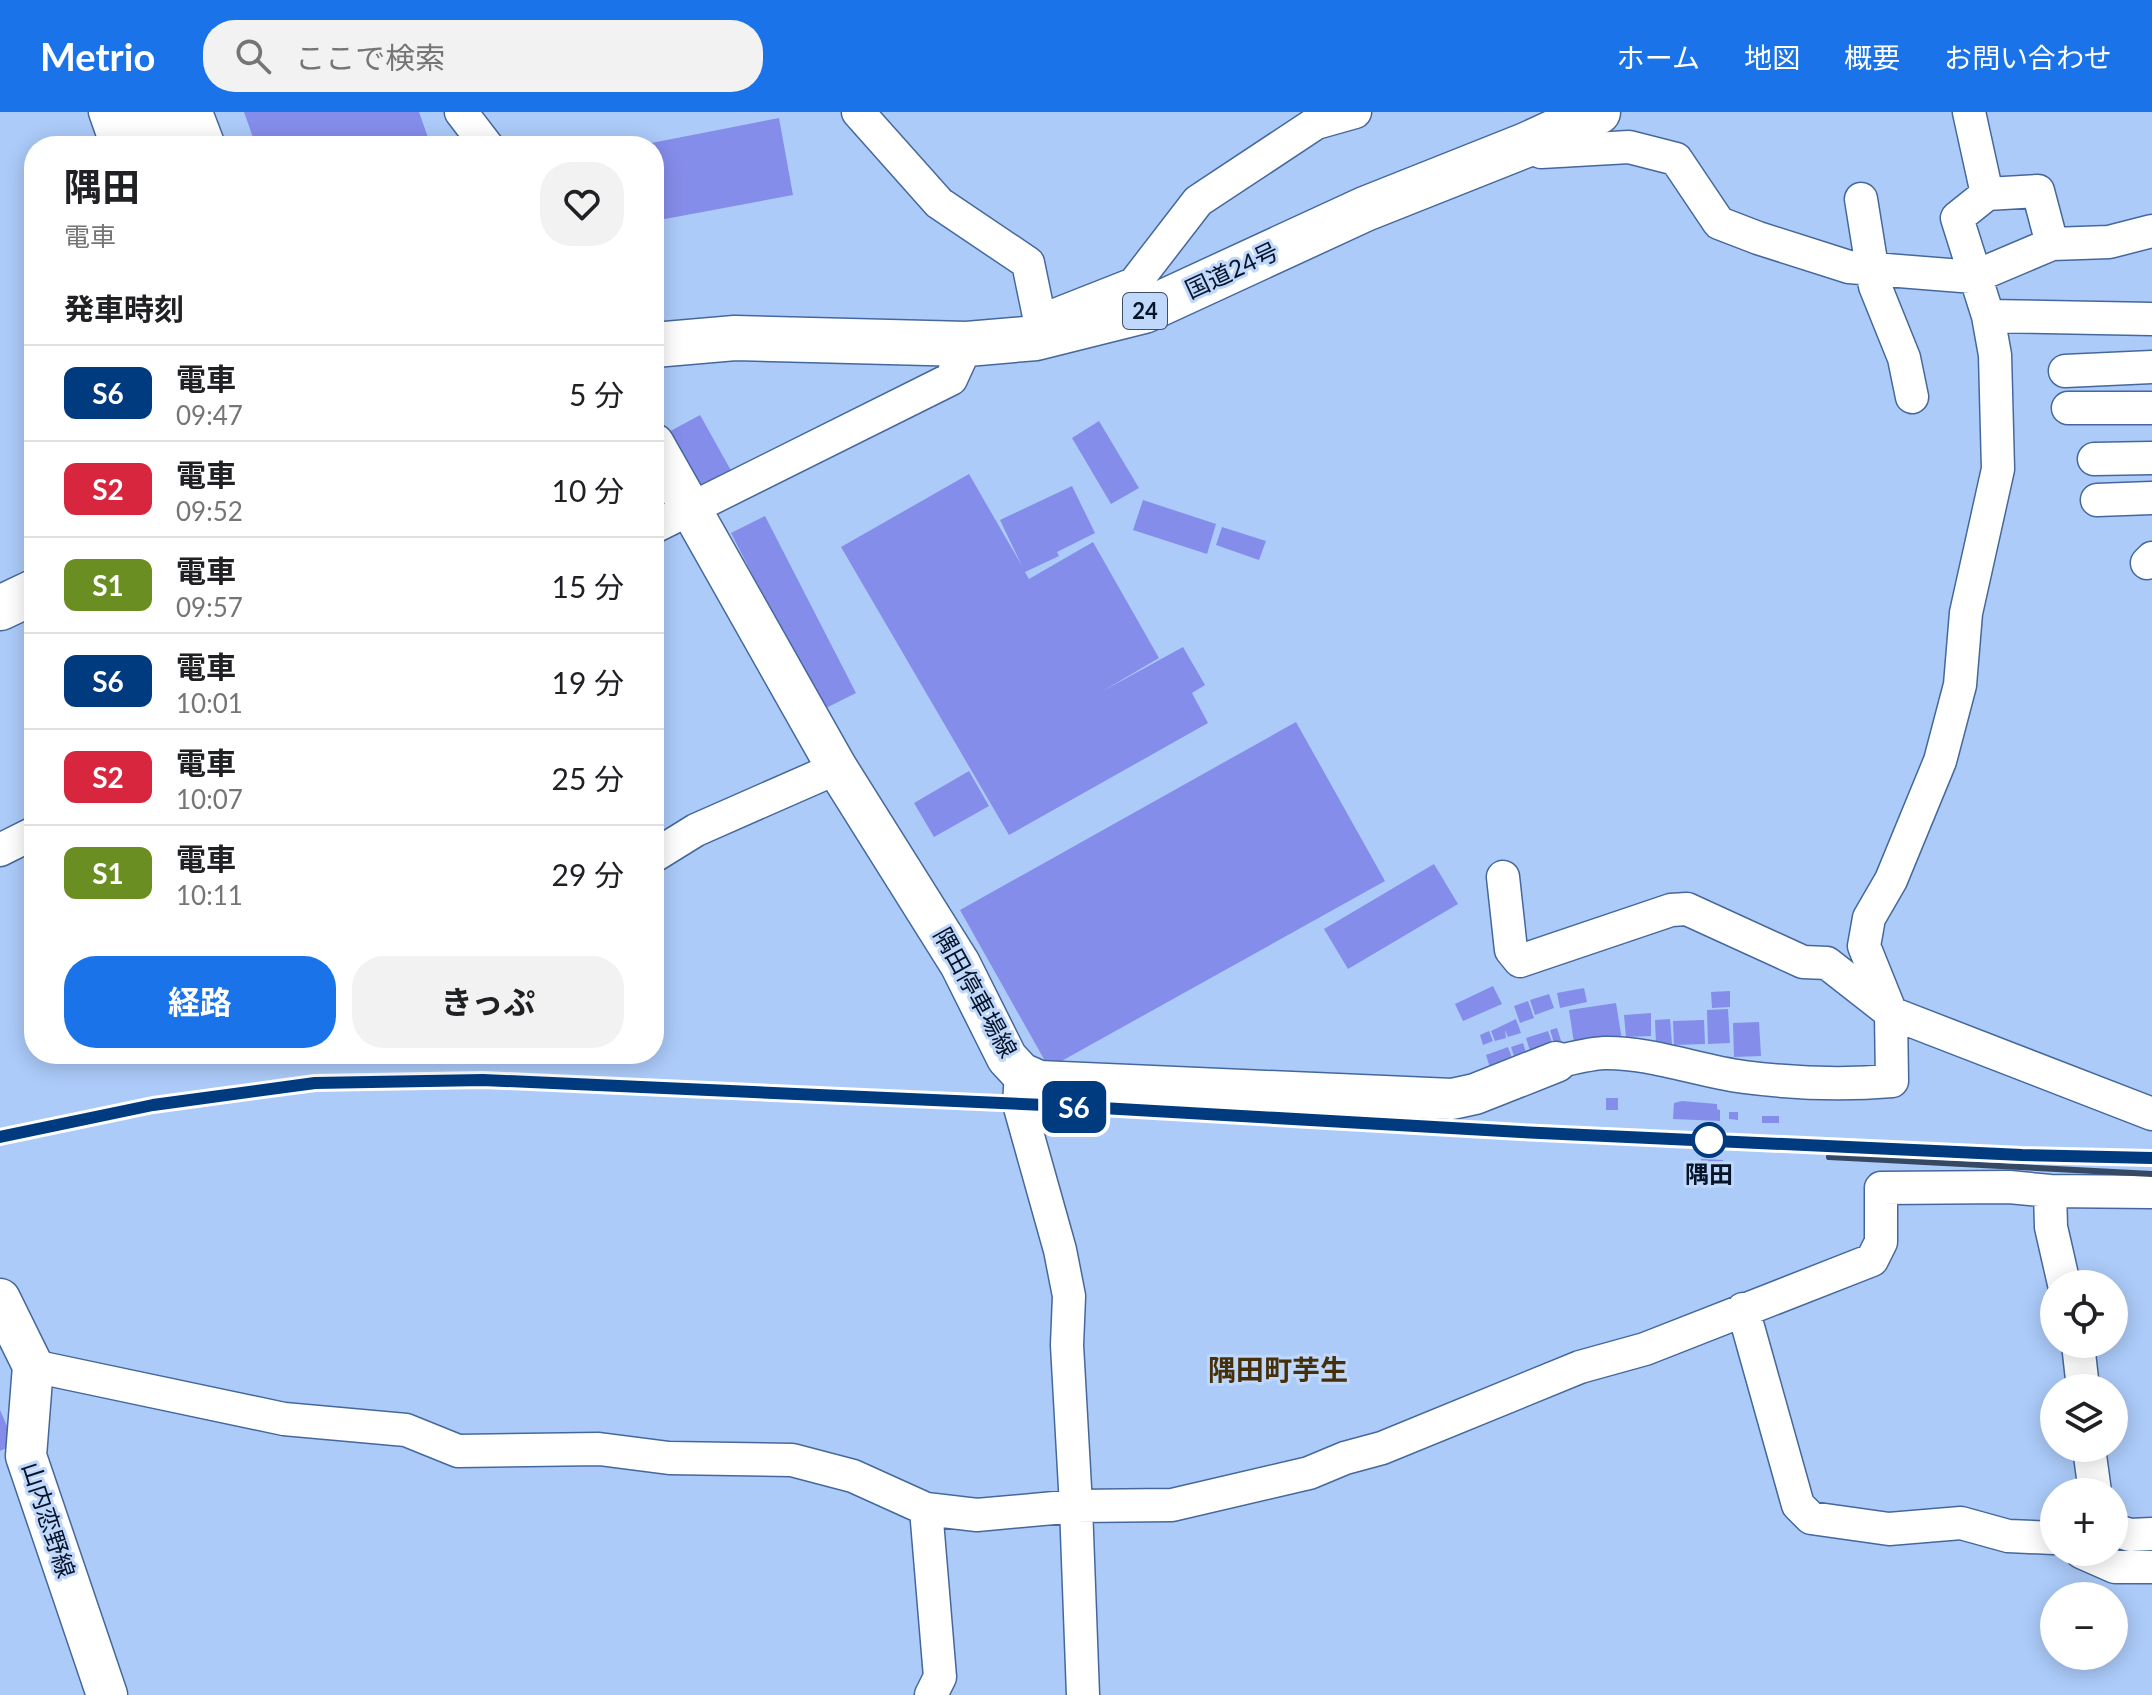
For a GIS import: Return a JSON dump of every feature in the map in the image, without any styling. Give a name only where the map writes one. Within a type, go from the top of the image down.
[{"type":"highway","name":"国道24号","points":[[664,344],[735,338],[967,344],[1144,311],[1365,209],[1526,145],[1598,112]]},
{"type":"highway","points":[[0,608],[24,597]]},
{"type":"main road","name":"隅田停車場線","points":[[664,461],[837,768],[938,926],[1007,1058],[1021,1073],[1039,1081],[1452,1099],[1475,1094],[1556,1062]]},
{"type":"main road","points":[[0,1299],[33,1366]]},
{"type":"main road","name":"山内恋野線","points":[[33,1366],[26,1456],[107,1695]]},
{"type":"street","points":[[105,112],[113,136]]},
{"type":"street","points":[[136,112],[146,136]]},
{"type":"street","points":[[165,112],[173,136]]},
{"type":"street","points":[[196,112],[205,136]]},
{"type":"street","points":[[461,112],[479,136]]},
{"type":"street","points":[[858,112],[939,203],[1028,263],[1038,330],[1134,284],[1198,201],[1312,118],[1355,112]]},
{"type":"street","points":[[1969,112],[1987,194]]},
{"type":"street","points":[[1526,145],[1541,152],[1629,147],[1676,159],[1719,223],[1849,267],[1974,277],[2052,244],[2109,242],[2152,231]]},
{"type":"street","points":[[1556,1062],[1607,1053],[1745,1077],[1869,1083],[1892,1081],[1891,1013],[1864,946],[1869,918],[1891,880],[1940,761],[1960,685],[1966,613],[1998,469],[1995,355],[1988,316],[1957,218],[1987,194],[2038,191],[2052,244]]},
{"type":"street","points":[[1861,199],[1875,286],[1904,358],[1912,397]]},
{"type":"street","points":[[1988,316],[2152,319]]},
{"type":"street","points":[[664,522],[951,379],[967,344]]},
{"type":"street","points":[[2065,371],[2152,367]]},
{"type":"street","points":[[2068,408],[2152,408]]},
{"type":"street","points":[[2094,459],[2152,458]]},
{"type":"street","points":[[2097,500],[2152,498]]},
{"type":"street","points":[[664,850],[696,830],[837,768]]},
{"type":"street","points":[[0,850],[24,838]]},
{"type":"street","points":[[1503,877],[1511,950],[1520,961],[1671,910],[1687,909],[1803,962],[1827,963],[1891,1013],[2152,1114]]},
{"type":"street","points":[[1021,1073],[1019,1104],[1060,1250],[1069,1296],[1067,1345],[1083,1695]]},
{"type":"street","points":[[33,1366],[284,1419],[406,1430],[458,1451],[599,1449],[669,1458],[792,1460],[853,1476],[926,1509],[977,1515],[1076,1506],[1172,1505],[1309,1473],[1345,1458],[1382,1448],[1580,1367],[1645,1349],[1872,1260],[1881,1242],[1881,1188],[2009,1187],[2050,1191],[2152,1192]]},
{"type":"street","points":[[2050,1191],[2051,1227],[2061,1270]]},
{"type":"street","points":[[1743,1309],[1798,1505],[1811,1518],[1889,1529],[1961,1523],[2008,1536],[2040,1537]]},
{"type":"street","points":[[926,1509],[940,1677],[931,1695]]},
{"type":"street","points":[[2128,1534],[2152,1534]]},
{"type":"street","points":[[2113,1566],[2152,1567]]},
{"type":"building","points":[[244,112],[419,112],[427,136],[252,136]]},
{"type":"building","points":[[779,118],[793,195],[664,219],[664,140]]},
{"type":"building","points":[[700,415],[733,474],[698,493],[665,434]]},
{"type":"building","points":[[1099,421],[1139,488],[1111,504],[1072,438]]},
{"type":"building","points":[[969,474],[1022,566],[1000,520],[1072,486],[1095,533],[1057,552],[1059,556],[1025,572],[1029,579],[1093,542],[1159,658],[1101,692],[1183,647],[1205,685],[1192,693],[1208,723],[1009,835],[841,547]]},
{"type":"building","points":[[1143,500],[1216,524],[1207,554],[1133,530]]},
{"type":"building","points":[[765,516],[856,693],[822,710],[731,533]]},
{"type":"building","points":[[1222,527],[1266,541],[1259,560],[1216,545]]},
{"type":"building","points":[[1296,722],[1385,881],[1049,1068],[960,910]]},
{"type":"building","points":[[969,771],[989,806],[934,837],[914,803]]},
{"type":"building","points":[[1434,864],[1458,904],[1348,969],[1324,929]]},
{"type":"building","points":[[1493,986],[1502,1004],[1463,1021],[1455,1004]]},
{"type":"building","points":[[1584,988],[1587,1002],[1560,1008],[1557,993]]},
{"type":"building","points":[[1730,991],[1730,1007],[1712,1008],[1711,992]]},
{"type":"building","points":[[1549,994],[1554,1008],[1535,1015],[1530,1000]]},
{"type":"building","points":[[1528,1001],[1534,1018],[1520,1023],[1514,1006]]},
{"type":"building","points":[[1616,1003],[1623,1046],[1574,1043],[1569,1010]]},
{"type":"building","points":[[1728,1009],[1730,1043],[1708,1044],[1707,1010]]},
{"type":"building","points":[[1651,1013],[1651,1036],[1626,1037],[1624,1015]]},
{"type":"building","points":[[1516,1019],[1521,1033],[1508,1037],[1505,1030],[1506,1038],[1495,1041],[1491,1031]]},
{"type":"building","points":[[1670,1019],[1672,1044],[1656,1044],[1655,1020]]},
{"type":"building","points":[[1704,1020],[1705,1044],[1674,1045],[1673,1021]]},
{"type":"building","points":[[1759,1022],[1761,1056],[1734,1057],[1733,1023]]},
{"type":"building","points":[[1557,1028],[1564,1050],[1557,1053],[1550,1030]]},
{"type":"building","points":[[1489,1031],[1493,1041],[1483,1045],[1480,1035]]},
{"type":"building","points":[[1548,1031],[1556,1054],[1533,1061],[1526,1038]]},
{"type":"building","points":[[1523,1043],[1529,1062],[1517,1066],[1511,1047]]},
{"type":"building","points":[[1508,1047],[1515,1066],[1492,1074],[1486,1055]]},
{"type":"building","points":[[1606,1098],[1618,1098],[1618,1110],[1606,1110]]},
{"type":"building","points":[[1674,1103],[1717,1104],[1720,1121],[1673,1119]]},
{"type":"building","points":[[1729,1112],[1738,1112],[1738,1120],[1729,1119]]},
{"type":"building","points":[[1762,1116],[1779,1116],[1779,1123],[1762,1123]]},
{"type":"building","points":[[1701,1159],[1723,1160],[1722,1166],[1701,1165]]},
{"type":"building","points":[[0,1410],[15,1444],[0,1451]]},
{"type":"railway","points":[[0,1137],[153,1105],[315,1083],[483,1080],[1092,1108],[1521,1132],[2152,1158]]},
{"type":"railway","points":[[1829,1157],[2152,1174]]},
{"type":"train","name":"S6","points":[[0,1137],[153,1105],[315,1083],[483,1080],[1067,1106],[1521,1132],[2152,1158]]},
{"type":"place","name":"隅田","points":[[1709,1140]]},
{"type":"district","name":"隅田町芋生","points":[[1278,1370]]}]
